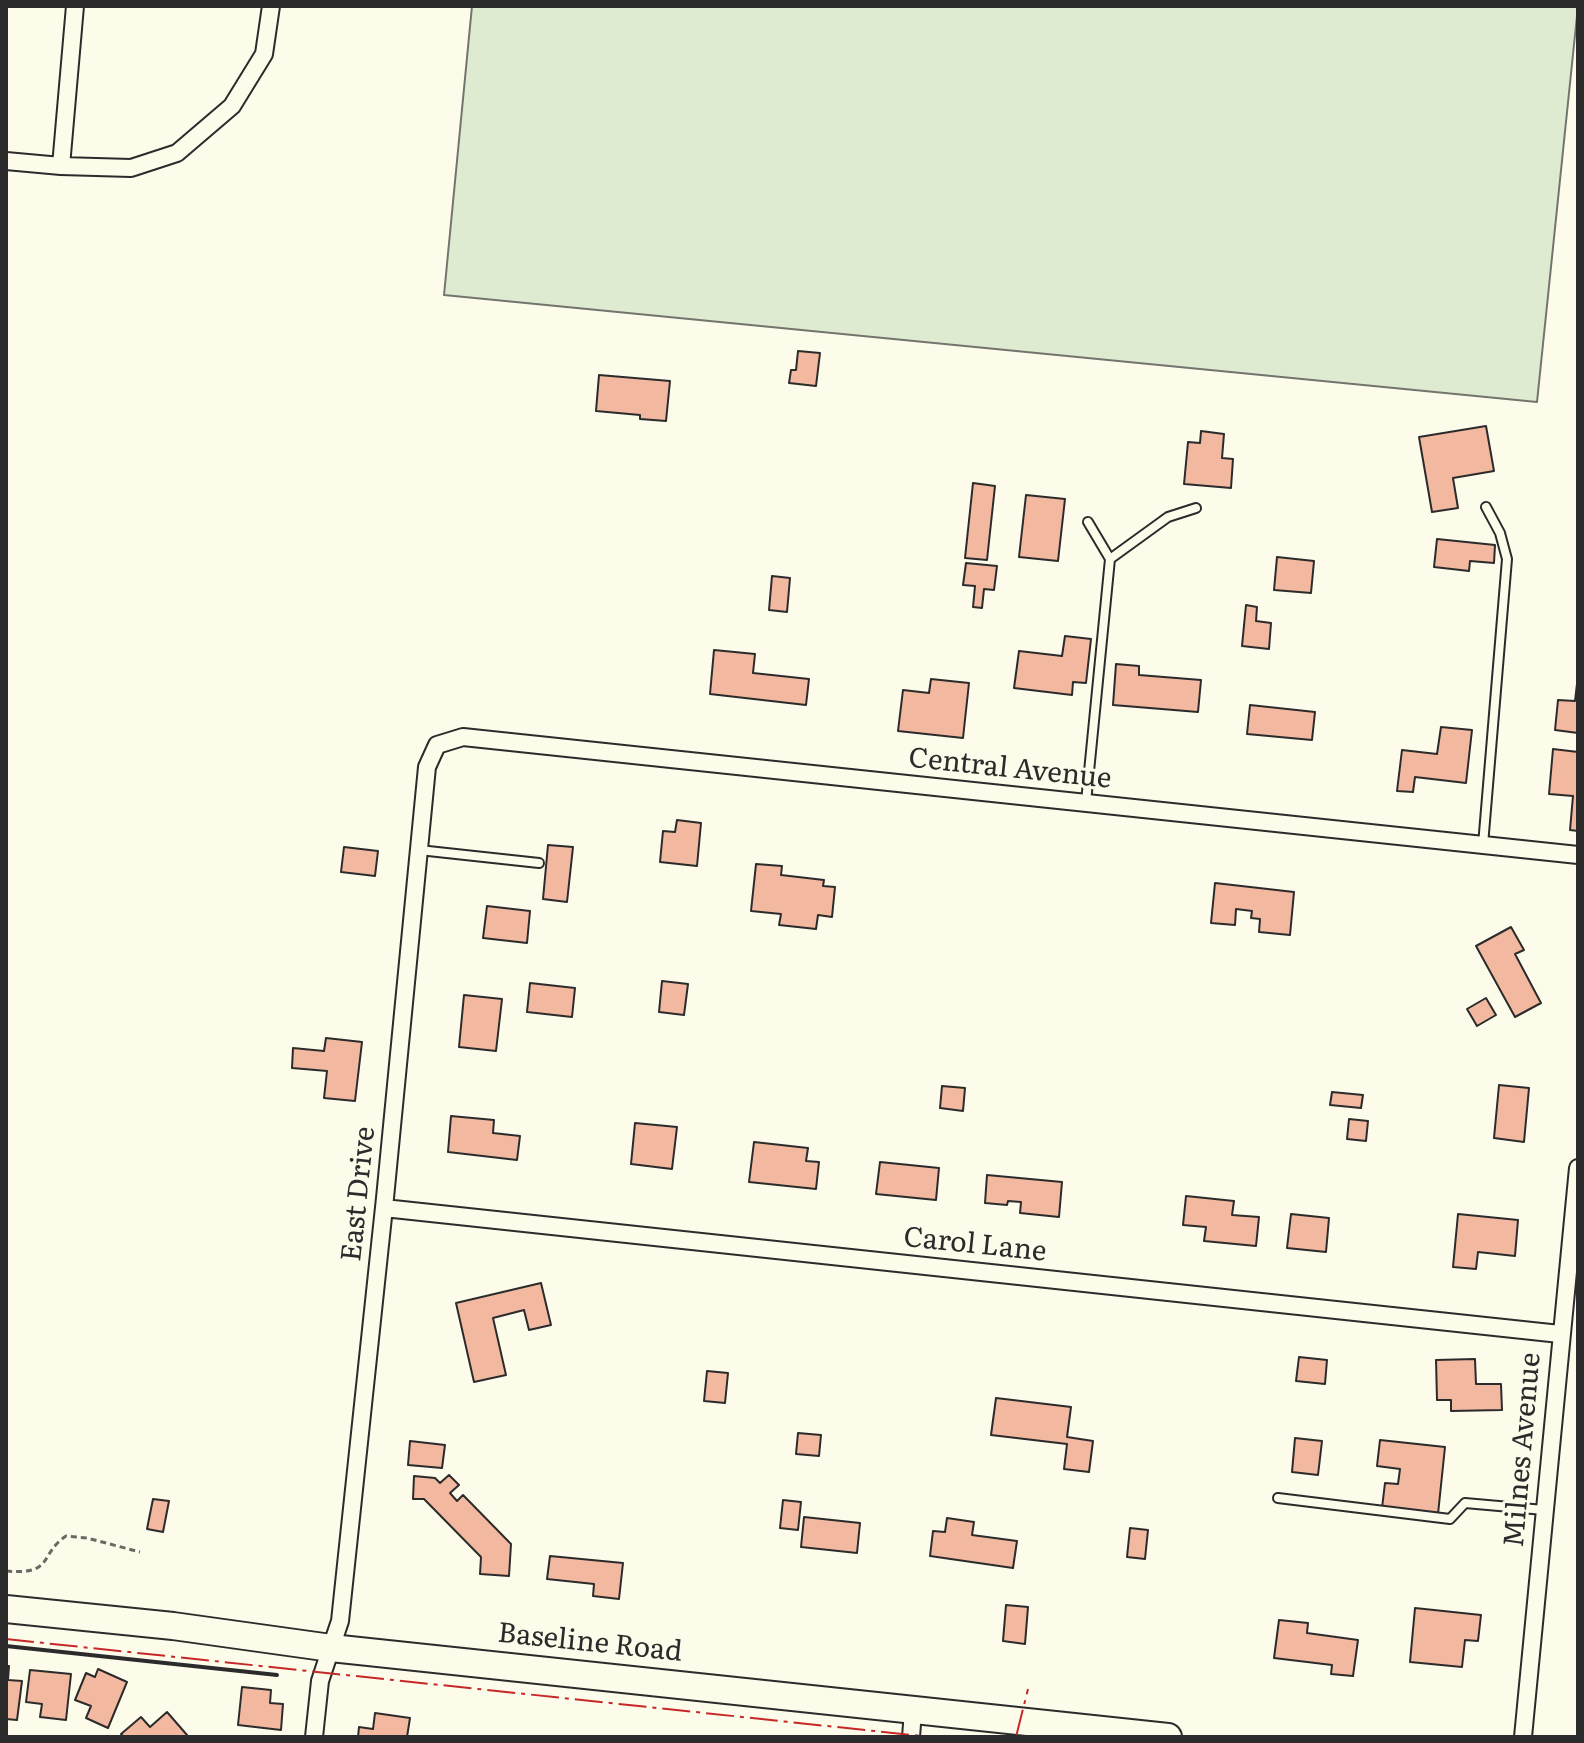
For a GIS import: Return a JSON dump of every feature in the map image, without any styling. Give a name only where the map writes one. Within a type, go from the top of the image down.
[{"type":"main road","name":"Baseline Road","points":[[6,1609],[173,1626],[912,1724],[1168,1737]]},
{"type":"street","points":[[61,166],[75,6]]},
{"type":"street","points":[[6,161],[131,168],[177,153],[232,106],[264,54],[271,6]]},
{"type":"street","name":"Central Avenue","points":[[437,745],[463,737],[1578,855]]},
{"type":"street","name":"East Drive","points":[[314,1737],[320,1681],[340,1621],[427,767],[437,745]]},
{"type":"street","name":"Milnes Avenue","points":[[1523,1737],[1578,1168]]},
{"type":"street","name":"Carol Lane","points":[[384,1208],[1560,1334]]},
{"type":"lane","points":[[1483,845],[1507,559],[1500,533],[1486,507]]},
{"type":"lane","points":[[1110,559],[1168,517],[1196,508]]},
{"type":"lane","points":[[1086,803],[1110,559],[1088,522]]},
{"type":"lane","points":[[419,850],[539,863]]},
{"type":"lane","points":[[1278,1498],[1450,1519],[1465,1503],[1544,1510]]},
{"type":"path","points":[[6,1571],[23,1572],[39,1568],[48,1561],[54,1544],[66,1536],[87,1538],[140,1552]]},
{"type":"green space","points":[[472,6],[1578,6],[1537,402],[444,295]]},
{"type":"building","points":[[798,351],[820,353],[816,386],[789,383],[791,370],[796,370]]},
{"type":"building","points":[[599,375],[670,381],[666,421],[596,411]]},
{"type":"building","points":[[1486,426],[1494,471],[1453,478],[1458,508],[1432,512],[1419,437]]},
{"type":"building","points":[[1201,431],[1224,434],[1222,458],[1233,459],[1231,488],[1184,484],[1188,442],[1200,443]]},
{"type":"building","points":[[973,483],[995,486],[987,560],[965,558]]},
{"type":"building","points":[[1026,495],[1065,499],[1058,561],[1019,557]]},
{"type":"building","points":[[1437,539],[1495,545],[1494,563],[1470,561],[1469,571],[1434,567]]},
{"type":"building","points":[[1277,557],[1314,561],[1311,593],[1274,590]]},
{"type":"building","points":[[966,563],[997,566],[994,590],[984,589],[982,608],[973,607],[975,586],[963,585]]},
{"type":"building","points":[[772,576],[790,578],[787,612],[769,610]]},
{"type":"building","points":[[1246,605],[1257,607],[1256,621],[1271,623],[1269,649],[1242,646]]},
{"type":"building","points":[[1065,636],[1091,639],[1086,683],[1073,682],[1072,695],[1014,688],[1019,651],[1062,656]]},
{"type":"building","points":[[714,650],[755,654],[753,673],[809,679],[806,705],[710,694]]},
{"type":"building","points":[[1116,664],[1139,666],[1139,675],[1201,680],[1198,712],[1113,705]]},
{"type":"building","points":[[1578,675],[1578,733],[1555,730],[1558,700],[1575,701]]},
{"type":"building","points":[[931,679],[969,683],[963,738],[898,731],[903,690],[929,693]]},
{"type":"building","points":[[1250,705],[1315,712],[1312,740],[1247,734]]},
{"type":"building","points":[[1441,727],[1472,730],[1466,783],[1415,777],[1413,792],[1397,791],[1402,750],[1437,754]]},
{"type":"building","points":[[1553,749],[1578,752],[1578,831],[1570,830],[1573,796],[1549,794]]},
{"type":"building","points":[[677,820],[701,823],[697,866],[660,862],[663,831],[675,832]]},
{"type":"building","points":[[548,845],[573,847],[567,902],[543,899]]},
{"type":"building","points":[[344,847],[378,851],[375,876],[341,872]]},
{"type":"building","points":[[756,864],[782,866],[781,875],[824,880],[823,886],[835,887],[832,917],[818,915],[816,929],[779,925],[781,914],[751,911]]},
{"type":"building","points":[[1215,883],[1294,892],[1290,935],[1259,932],[1260,919],[1251,918],[1252,911],[1236,909],[1235,925],[1211,923]]},
{"type":"building","points":[[487,906],[530,911],[527,943],[483,938]]},
{"type":"building","points":[[1511,927],[1524,950],[1515,954],[1541,1003],[1515,1017],[1476,946]]},
{"type":"building","points":[[662,981],[688,984],[684,1015],[659,1012]]},
{"type":"building","points":[[530,983],[575,988],[572,1017],[527,1012]]},
{"type":"building","points":[[464,995],[502,999],[496,1051],[459,1047]]},
{"type":"building","points":[[1486,998],[1496,1015],[1477,1026],[1467,1009]]},
{"type":"building","points":[[326,1038],[362,1042],[355,1101],[324,1098],[327,1071],[292,1068],[293,1048],[324,1051]]},
{"type":"building","points":[[1499,1085],[1529,1088],[1524,1142],[1494,1138]]},
{"type":"building","points":[[942,1086],[965,1088],[963,1111],[940,1108]]},
{"type":"building","points":[[1332,1092],[1363,1095],[1361,1108],[1330,1105]]},
{"type":"building","points":[[451,1116],[494,1120],[493,1133],[520,1136],[517,1160],[448,1152]]},
{"type":"building","points":[[1349,1119],[1368,1121],[1366,1141],[1347,1139]]},
{"type":"building","points":[[635,1123],[677,1127],[672,1169],[631,1164]]},
{"type":"building","points":[[754,1142],[808,1148],[806,1161],[819,1162],[816,1189],[749,1182]]},
{"type":"building","points":[[880,1162],[939,1168],[936,1200],[876,1194]]},
{"type":"building","points":[[987,1175],[1062,1182],[1059,1217],[1020,1213],[1021,1202],[1008,1201],[1007,1205],[985,1203]]},
{"type":"building","points":[[1186,1196],[1234,1201],[1232,1215],[1259,1217],[1256,1246],[1204,1241],[1206,1227],[1183,1225]]},
{"type":"building","points":[[1291,1214],[1329,1218],[1326,1252],[1287,1248]]},
{"type":"building","points":[[1458,1214],[1518,1220],[1515,1256],[1478,1252],[1476,1269],[1453,1267]]},
{"type":"building","points":[[541,1283],[551,1325],[529,1330],[524,1310],[493,1318],[506,1375],[474,1382],[456,1303]]},
{"type":"building","points":[[1299,1357],[1327,1360],[1325,1384],[1296,1381]]},
{"type":"building","points":[[1475,1359],[1476,1384],[1501,1384],[1502,1410],[1451,1411],[1451,1400],[1437,1400],[1436,1360]]},
{"type":"building","points":[[707,1371],[728,1373],[725,1403],[704,1401]]},
{"type":"building","points":[[996,1398],[1071,1407],[1067,1437],[1093,1441],[1089,1472],[1064,1469],[1067,1444],[991,1435]]},
{"type":"building","points":[[798,1433],[821,1435],[819,1456],[796,1454]]},
{"type":"building","points":[[1295,1438],[1322,1441],[1318,1475],[1292,1472]]},
{"type":"building","points":[[1380,1440],[1445,1447],[1438,1514],[1382,1508],[1385,1483],[1398,1484],[1400,1469],[1377,1466]]},
{"type":"building","points":[[410,1441],[445,1445],[442,1468],[408,1465]]},
{"type":"building","points":[[449,1475],[459,1485],[450,1493],[457,1501],[463,1495],[511,1544],[509,1576],[480,1574],[481,1557],[424,1499],[413,1499],[414,1476],[435,1478],[440,1483]]},
{"type":"building","points":[[153,1499],[169,1501],[163,1532],[147,1529]]},
{"type":"building","points":[[783,1500],[801,1502],[798,1530],[780,1528]]},
{"type":"building","points":[[804,1517],[860,1523],[857,1553],[801,1547]]},
{"type":"building","points":[[947,1518],[974,1522],[972,1535],[1017,1541],[1013,1568],[930,1556],[933,1531],[945,1532]]},
{"type":"building","points":[[1130,1528],[1148,1530],[1145,1559],[1127,1557]]},
{"type":"building","points":[[550,1556],[623,1563],[619,1599],[593,1596],[594,1584],[547,1579]]},
{"type":"building","points":[[1006,1605],[1028,1607],[1025,1644],[1003,1641]]},
{"type":"building","points":[[1415,1608],[1481,1615],[1478,1641],[1465,1640],[1462,1667],[1410,1662]]},
{"type":"building","points":[[1279,1620],[1308,1623],[1307,1633],[1358,1640],[1353,1676],[1331,1674],[1332,1665],[1274,1658]]},
{"type":"building","points":[[6,1666],[9,1666],[8,1680],[22,1681],[17,1720],[6,1719]]},
{"type":"building","points":[[98,1669],[127,1682],[108,1728],[86,1718],[91,1706],[75,1700],[86,1673],[95,1677]]},
{"type":"building","points":[[30,1670],[71,1674],[66,1720],[40,1717],[42,1704],[26,1702]]},
{"type":"building","points":[[242,1687],[271,1690],[270,1703],[283,1704],[281,1730],[238,1725]]},
{"type":"building","points":[[167,1712],[187,1735],[185,1737],[124,1737],[121,1734],[141,1717],[150,1727]]},
{"type":"building","points":[[375,1713],[410,1718],[407,1737],[358,1737],[359,1727],[373,1729]]},
{"type":"wall","points":[[6,1646],[277,1675]]},
{"type":"power","points":[[6,1639],[931,1737]]},
{"type":"power","points":[[1016,1737],[1028,1689]]}]
